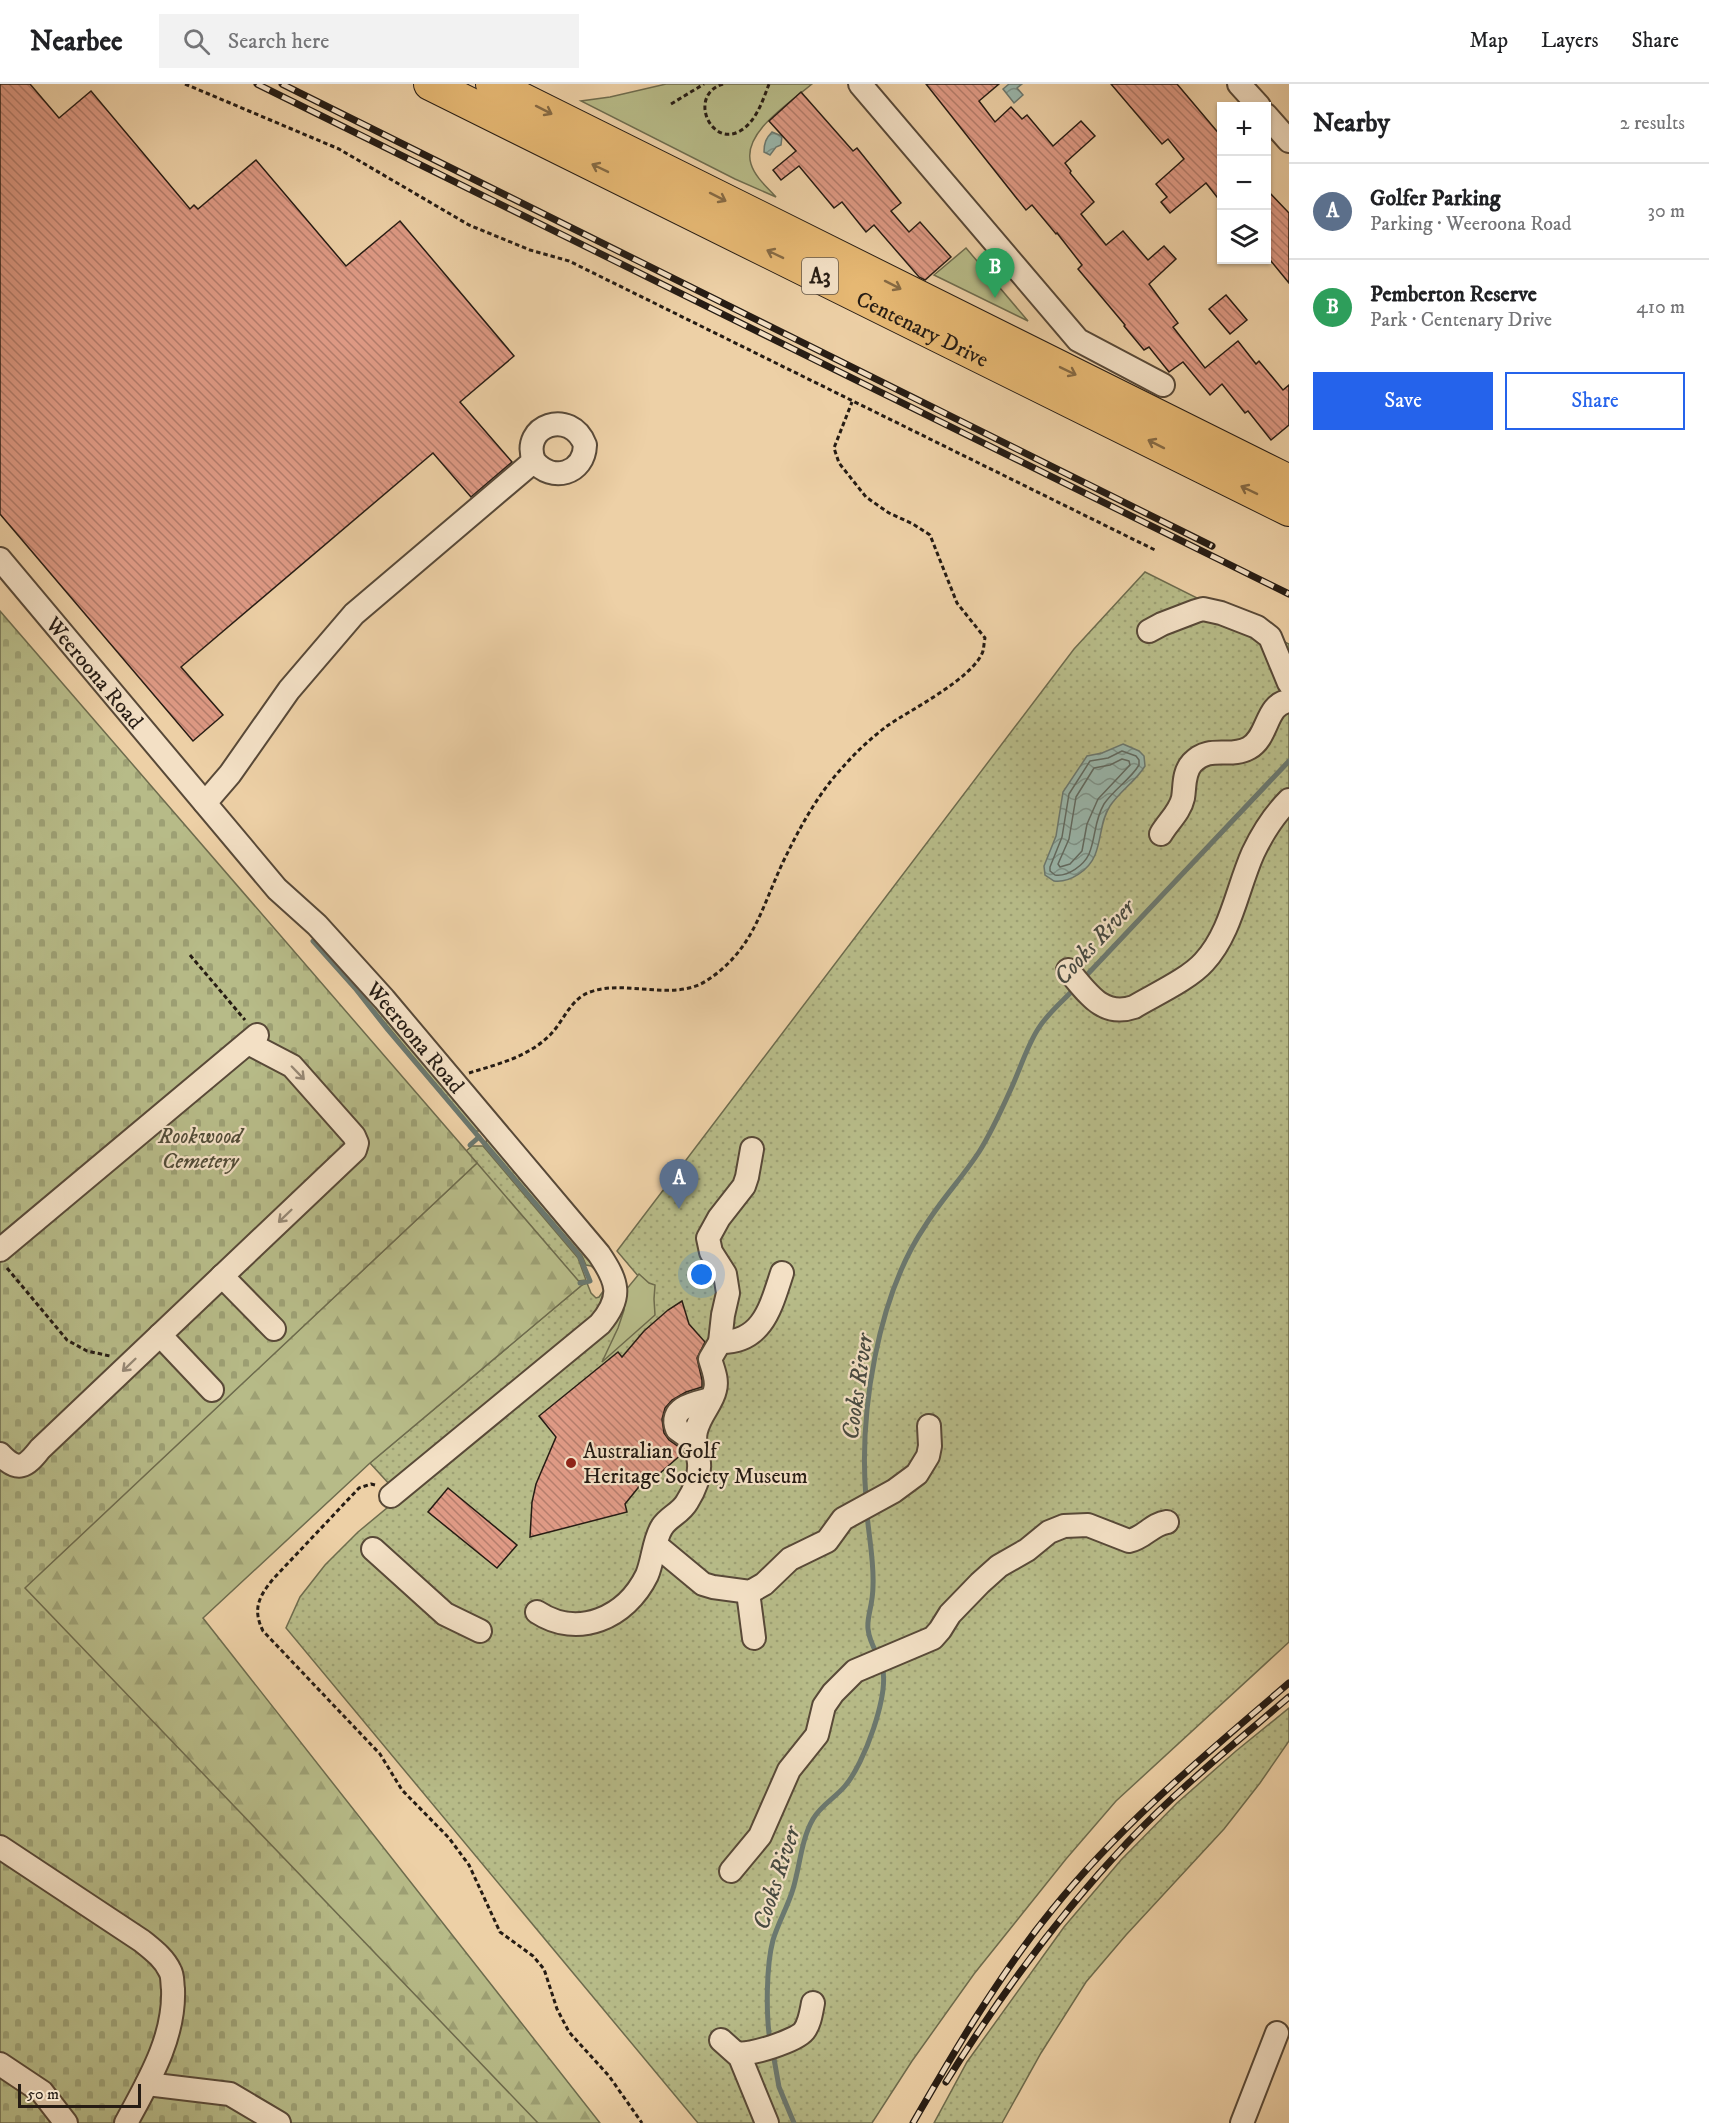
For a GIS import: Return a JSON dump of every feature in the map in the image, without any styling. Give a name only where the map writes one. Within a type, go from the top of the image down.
[{"type":"highway","name":"Centenary Drive","points":[[430,84],[1289,510]]},
{"type":"highway","name":"Centenary Drive","points":[[492,84],[1289,481]]},
{"type":"street","points":[[860,84],[1078,340],[1163,386]]},
{"type":"street","points":[[1239,84],[1255,102]]},
{"type":"street","points":[[1271,121],[1289,141]]},
{"type":"street","points":[[205,803],[230,774],[277,706],[354,614],[534,461]]},
{"type":"street","name":"Weeroona Road","points":[[0,559],[277,889],[330,939],[452,1080],[599,1254],[615,1284],[614,1303],[609,1313],[589,1333],[391,1496]]},
{"type":"street","points":[[1149,631],[1203,609],[1221,613],[1257,627],[1270,637],[1289,684]]},
{"type":"street","points":[[1161,834],[1182,801],[1186,774],[1190,765],[1208,753],[1231,753],[1249,748],[1262,736],[1274,710],[1283,702],[1289,701]]},
{"type":"street","points":[[1068,970],[1092,998],[1111,1010],[1124,1011],[1194,971],[1204,962],[1228,920],[1254,851],[1278,811],[1289,800]]},
{"type":"street","points":[[0,1250],[253,1039],[292,1066],[354,1136],[357,1143],[355,1150],[40,1449],[32,1460],[23,1466],[13,1466],[0,1455]]},
{"type":"street","points":[[537,1612],[558,1623],[571,1625],[594,1622],[609,1615],[628,1601],[648,1573],[662,1526],[680,1512],[691,1494],[699,1470],[695,1442],[677,1429],[674,1419],[677,1412],[683,1408],[711,1399],[716,1386],[710,1359],[720,1342],[728,1286],[725,1274],[709,1246],[708,1238],[718,1218],[744,1186],[752,1149]]},
{"type":"street","points":[[720,1342],[742,1339],[758,1328],[773,1300],[782,1273]]},
{"type":"street","points":[[222,1276],[274,1329]]},
{"type":"street","points":[[160,1335],[212,1390]]},
{"type":"street","points":[[656,1545],[702,1584],[748,1592],[764,1584],[790,1559],[827,1541],[843,1519],[894,1491],[917,1474],[928,1456],[929,1426]]},
{"type":"street","points":[[731,1871],[760,1836],[789,1770],[815,1740],[828,1700],[849,1675],[927,1642],[937,1635],[950,1614],[980,1582],[999,1566],[1027,1550],[1049,1532],[1075,1524],[1088,1525],[1129,1542],[1139,1538],[1155,1525],[1167,1522]]},
{"type":"street","points":[[373,1549],[446,1614],[480,1631]]},
{"type":"street","points":[[748,1592],[754,1638]]},
{"type":"street","points":[[0,1846],[142,1941],[160,1956],[172,1973],[173,2006],[164,2045],[126,2123]]},
{"type":"street","points":[[767,2123],[753,2091],[745,2048],[793,2039],[800,2035],[808,2025],[813,2004]]},
{"type":"street","points":[[1242,2123],[1277,2033]]},
{"type":"street","points":[[0,2064],[42,2092],[66,2123]]},
{"type":"street","points":[[147,2084],[230,2094],[279,2123]]},
{"type":"path","points":[[185,84],[339,149],[469,225],[530,250],[569,261],[1155,550]]},
{"type":"path","points":[[671,104],[704,84]]},
{"type":"path","points":[[723,84],[708,96],[705,115],[717,130],[724,134],[733,134],[745,127],[762,105],[769,84]]},
{"type":"path","points":[[452,1080],[530,1051],[549,1035],[577,999],[590,992],[607,988],[683,990],[705,982],[738,952],[753,932],[801,824],[841,769],[887,726],[917,708],[971,668],[983,652],[985,638],[957,603],[930,535],[889,513],[866,497],[839,463],[834,448],[852,402]]},
{"type":"path","points":[[189,955],[253,1039]]},
{"type":"path","points":[[0,1260],[67,1340],[87,1351],[112,1356],[124,1369]]},
{"type":"path","points":[[391,1496],[383,1488],[371,1484],[359,1488],[262,1592],[258,1602],[258,1622],[263,1631],[380,1754],[402,1790],[449,1838],[469,1865],[500,1932],[533,1956],[544,1969],[557,2009],[569,2032],[609,2076],[642,2123]]},
{"type":"green space","points":[[666,84],[812,84],[770,119],[753,141],[750,152],[753,169],[776,197],[735,179],[581,101]]},
{"type":"green space","points":[[966,248],[1028,321],[934,275]]},
{"type":"green space","points":[[1145,572],[1289,644],[1289,1642],[1116,1801],[1066,1859],[974,1974],[912,2061],[872,2123],[698,2123],[286,1628],[300,1597],[325,1565],[358,1532],[650,1290],[617,1251],[1074,649]]},
{"type":"green space","name":"Rookwood Cemetery","points":[[0,611],[477,1163],[25,1588],[538,2123],[0,2123]]},
{"type":"green space","points":[[334,955],[588,1253],[603,1277],[591,1266],[586,1265],[582,1256],[486,1143],[487,1137],[483,1131],[475,1131],[331,958]]},
{"type":"green space","points":[[472,1146],[483,1146],[578,1258],[586,1280],[578,1281],[466,1151]]},
{"type":"green space","points":[[477,1163],[582,1285],[370,1463],[203,1618],[600,2123],[377,2123],[24,1588]]},
{"type":"green space","points":[[639,1274],[655,1285],[655,1315],[602,1362],[624,1310],[625,1291]]},
{"type":"green space","points":[[587,1283],[596,1298],[604,1290],[598,1311],[391,1486],[370,1463]]},
{"type":"green space","points":[[1289,1708],[1289,1741],[1260,1783],[1224,1829],[1086,1982],[1041,2053],[1002,2123],[934,2123],[967,2062],[1064,1927],[1121,1860],[1177,1803]]},
{"type":"water","points":[[1009,84],[1022,84],[1017,88],[1023,95],[1014,103],[1003,89]]},
{"type":"water","points":[[772,132],[782,136],[781,145],[776,147],[770,155],[764,152],[764,149],[768,136]]},
{"type":"water","points":[[1123,744],[1139,751],[1144,756],[1145,766],[1110,806],[1104,818],[1092,861],[1072,878],[1054,881],[1045,875],[1044,866],[1056,836],[1063,792],[1087,756],[1102,753]]},
{"type":"building","points":[[0,84],[30,84],[59,118],[91,91],[190,209],[194,205],[198,209],[256,160],[346,266],[400,221],[514,356],[460,402],[512,462],[471,497],[433,453],[181,667],[223,715],[193,741],[0,514]]},
{"type":"building","points":[[926,84],[999,84],[979,101],[995,122],[1011,107],[1022,119],[1027,115],[1053,146],[1081,121],[1095,136],[1065,163],[1070,173],[1094,202],[1081,214],[1106,245],[1123,231],[1148,260],[1164,246],[1176,259],[1149,284],[1178,323],[1173,327],[1205,368],[1238,341],[1256,364],[1259,361],[1283,390],[1289,385],[1289,425],[1271,440],[1222,384],[1210,395],[1183,362],[1169,372],[1149,347],[1144,350],[1078,269],[1082,265],[1057,233],[1032,205],[1026,210]]},
{"type":"building","points":[[1111,84],[1177,84],[1217,131],[1217,197],[1206,183],[1170,213],[1161,202],[1167,197],[1156,184],[1184,159],[1168,139],[1162,144]]},
{"type":"building","points":[[801,92],[853,151],[857,148],[901,203],[891,211],[909,232],[920,222],[951,257],[925,280],[919,277],[874,225],[866,232],[842,202],[834,208],[799,166],[781,180],[773,170],[796,151],[769,121]]},
{"type":"building","points":[[1271,194],[1289,213],[1289,283],[1271,261]]},
{"type":"building","points":[[1226,295],[1247,320],[1230,334],[1209,309]]},
{"type":"building","points":[[682,1301],[689,1324],[705,1342],[697,1358],[702,1387],[672,1400],[665,1408],[662,1419],[664,1433],[669,1440],[683,1450],[683,1453],[651,1481],[646,1478],[625,1504],[627,1512],[530,1537],[532,1502],[536,1484],[556,1437],[539,1416],[618,1352],[622,1357],[644,1331]]},
{"type":"building","points":[[448,1488],[517,1545],[497,1568],[428,1512]]},
{"type":"waterway","name":"Cooks River","points":[[1083,979],[1289,761]]},
{"type":"waterway","points":[[313,941],[579,1255],[590,1281],[580,1283]]},
{"type":"waterway","name":"Cooks River","points":[[866,1498],[866,1430],[875,1357],[883,1321],[908,1255],[925,1226],[988,1137],[1038,1029],[1050,1013],[1075,988]]},
{"type":"waterway","points":[[470,1145],[479,1137]]},
{"type":"waterway","name":"Cooks River","points":[[867,1514],[873,1576],[868,1626],[877,1654]]},
{"type":"waterway","name":"Cooks River","points":[[770,2041],[767,1991],[773,1940],[793,1889],[809,1827],[820,1810],[845,1786],[867,1746],[879,1710],[882,1693],[882,1666]]},
{"type":"waterway","name":"Cooks River","points":[[773,2053],[779,2087],[794,2123]]},
{"type":"railway","points":[[257,84],[1289,594]]},
{"type":"railway","points":[[282,84],[1212,546]]},
{"type":"railway","points":[[913,2123],[961,2041],[1014,1960],[1079,1878],[1106,1848],[1165,1791],[1289,1683]]},
{"type":"railway","points":[[946,2082],[1030,1958],[1077,1899],[1166,1804],[1289,1697]]},
{"type":"place","name":"Pemberton Reserve","points":[[995,298]]},
{"type":"place","name":"Golfer Parking","points":[[679,1209]]},
{"type":"place","name":"Australian Golf Heritage Society Museum","points":[[571,1463]]}]
